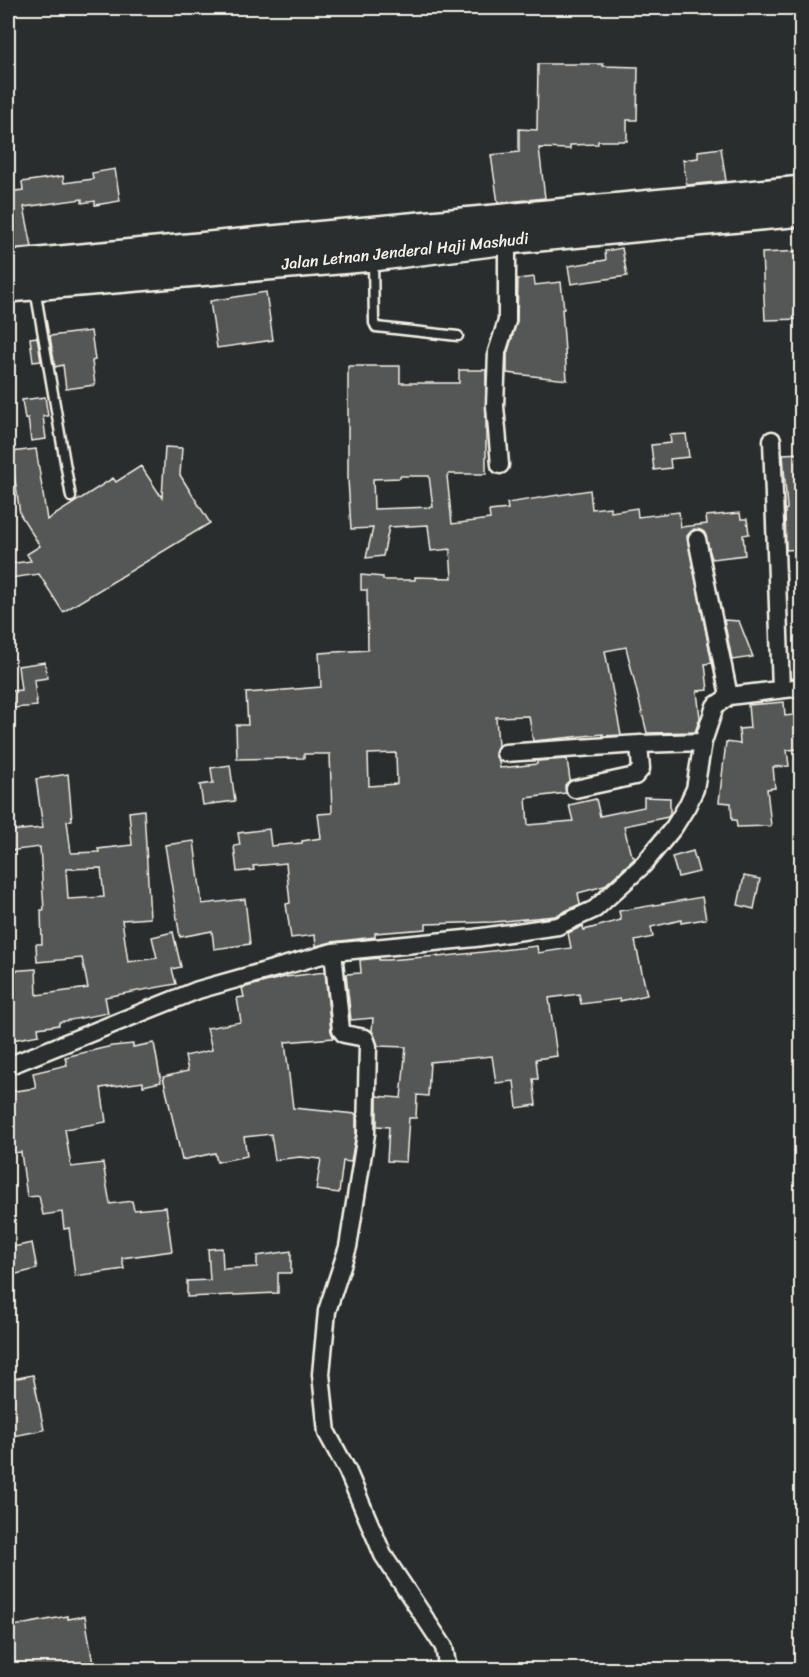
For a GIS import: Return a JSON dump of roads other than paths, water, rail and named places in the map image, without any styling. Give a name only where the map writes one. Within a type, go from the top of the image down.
[{"type":"main road","name":"Jalan Letnan Jenderal Haji Mashudi","points":[[8,265],[63,271],[373,257],[507,240],[715,208],[801,190]]},
{"type":"main road","name":"Jalan Letnan Jenderal Haji Mashudi","points":[[8,288],[34,286],[63,271],[715,208],[801,212]]},
{"type":"street","points":[[500,465],[495,406],[497,351],[507,321],[507,240]]},
{"type":"street","points":[[772,441],[781,689]]},
{"type":"street","points":[[697,539],[729,696]]},
{"type":"street","points":[[8,1066],[198,990],[333,952],[476,938],[558,926],[595,909],[643,865],[687,806],[695,789],[703,742],[715,706],[729,696],[801,687]]},
{"type":"street","points":[[505,753],[703,742]]},
{"type":"street","points":[[575,789],[635,776],[641,769],[639,744]]},
{"type":"street","points":[[333,952],[341,1030],[344,1034],[365,1038],[368,1046],[366,1134],[348,1247],[327,1311],[321,1374],[327,1433],[346,1470],[383,1555],[444,1647],[448,1670]]},
{"type":"lane","points":[[373,257],[376,327],[458,336]]},
{"type":"lane","points":[[34,286],[71,497]]}]
